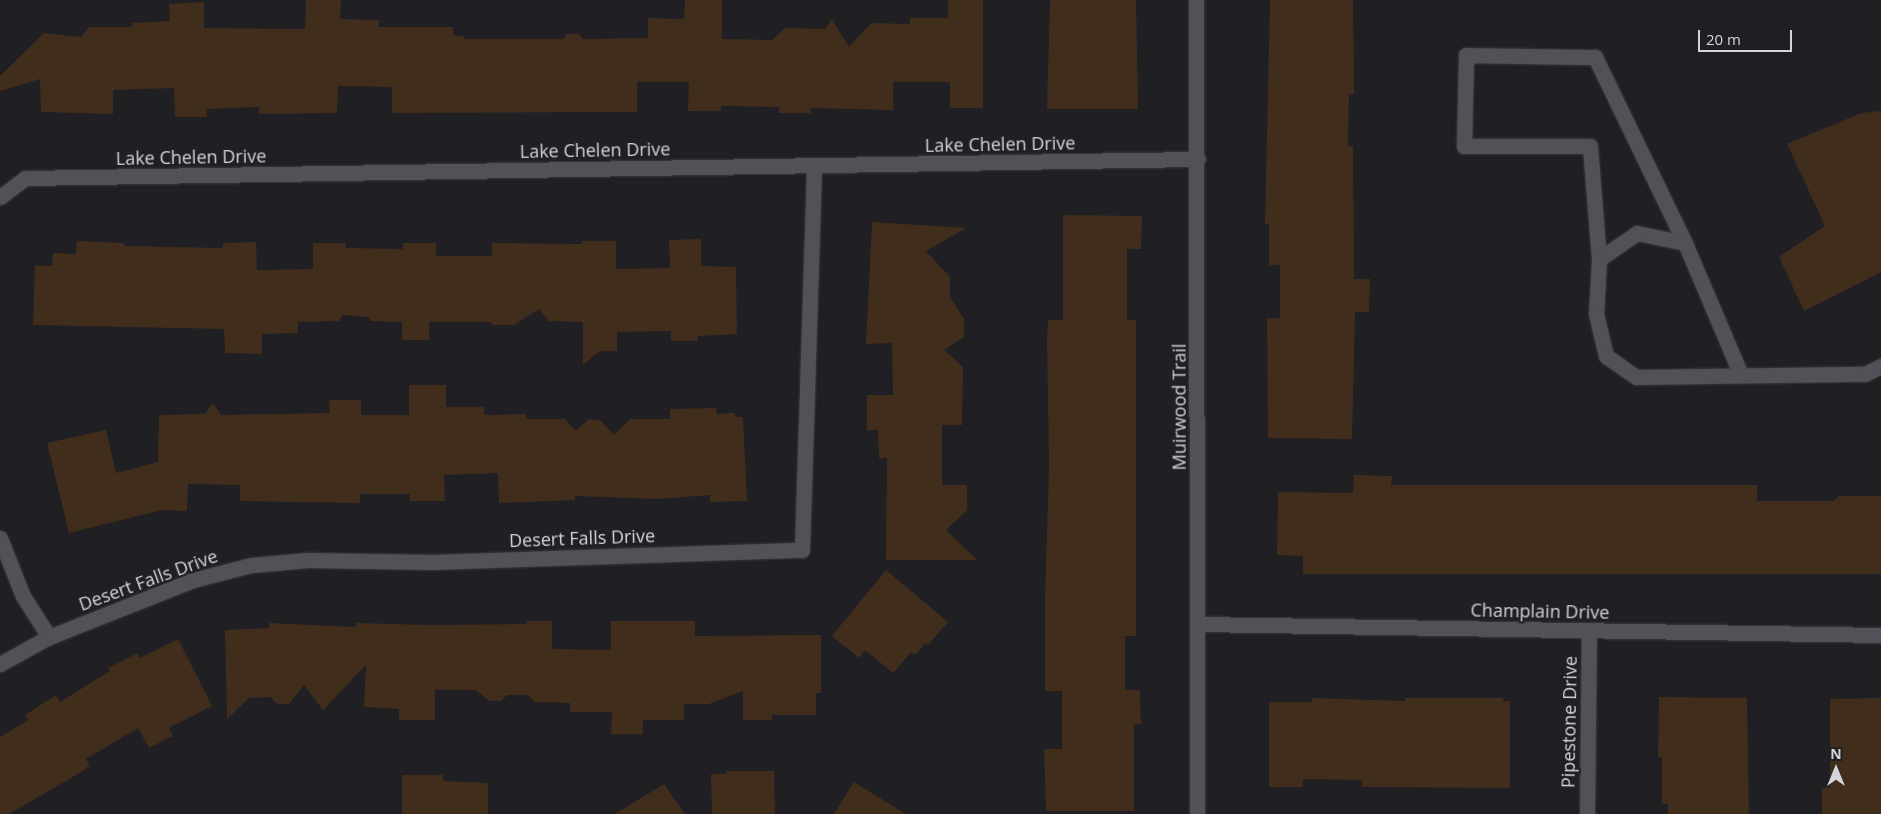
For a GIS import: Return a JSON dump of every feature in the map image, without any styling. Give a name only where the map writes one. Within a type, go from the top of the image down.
[{"type":"street","name":"Muirwood Trail","points":[[1196,0],[1198,159],[1198,814]]},
{"type":"street","points":[[1741,375],[1685,243],[1595,57],[1466,55],[1464,146],[1590,146],[1599,259],[1596,314],[1606,356],[1636,378],[1865,374],[1881,366]]},
{"type":"street","name":"Lake Chelen Drive","points":[[0,197],[24,178],[1198,159]]},
{"type":"street","name":"Desert Falls Drive","points":[[0,664],[49,637],[193,580],[251,565],[308,560],[432,562],[802,550],[814,166]]},
{"type":"street","points":[[1599,259],[1637,233],[1685,243]]},
{"type":"street","points":[[0,538],[23,596],[49,637]]},
{"type":"street","name":"Champlain Drive","points":[[1198,624],[1881,635]]},
{"type":"street","name":"Pipestone Drive","points":[[1587,814],[1589,630]]},
{"type":"building","points":[[306,0],[341,0],[340,19],[379,20],[379,27],[453,27],[453,35],[464,36],[464,39],[563,39],[567,34],[579,34],[583,39],[648,38],[648,18],[684,19],[685,0],[722,0],[722,39],[772,40],[785,28],[825,29],[832,19],[849,47],[871,23],[910,24],[910,18],[948,18],[948,0],[983,0],[983,108],[950,108],[950,82],[893,82],[893,110],[811,108],[811,113],[779,113],[779,107],[721,106],[721,111],[688,111],[689,82],[637,82],[637,112],[392,113],[392,87],[338,86],[337,113],[259,114],[259,107],[206,109],[207,117],[175,117],[174,88],[113,90],[113,114],[41,112],[40,79],[0,91],[0,76],[44,33],[81,37],[89,27],[132,27],[132,23],[170,21],[169,4],[204,2],[204,28],[305,29]]},
{"type":"building","points":[[1050,0],[1136,0],[1138,109],[1047,109]]},
{"type":"building","points":[[1270,0],[1353,0],[1354,94],[1349,94],[1348,146],[1353,146],[1354,279],[1370,279],[1369,312],[1355,312],[1352,439],[1268,438],[1267,318],[1280,318],[1280,265],[1269,265],[1269,224],[1265,224]]},
{"type":"building","points":[[1881,111],[1881,272],[1804,311],[1779,257],[1825,226],[1787,144],[1861,113]]},
{"type":"building","points":[[1063,215],[1142,216],[1141,249],[1127,249],[1127,320],[1136,320],[1136,636],[1125,636],[1125,690],[1140,690],[1141,724],[1134,724],[1134,811],[1046,811],[1044,749],[1062,749],[1062,691],[1045,691],[1045,598],[1049,466],[1047,339],[1048,320],[1063,320]]},
{"type":"building","points":[[872,222],[966,228],[926,251],[950,277],[950,297],[964,319],[964,337],[944,350],[963,367],[963,376],[962,425],[942,425],[942,485],[967,485],[967,510],[946,530],[977,560],[886,560],[887,458],[879,458],[878,430],[867,430],[867,395],[893,395],[892,343],[866,344]]},
{"type":"building","points":[[701,239],[701,266],[736,267],[737,334],[698,336],[698,341],[671,341],[671,331],[617,332],[617,351],[600,351],[583,365],[583,322],[549,321],[539,309],[514,325],[492,325],[492,322],[429,322],[429,340],[402,340],[402,322],[371,321],[368,317],[343,315],[339,321],[298,322],[298,333],[262,334],[262,354],[225,353],[224,329],[33,325],[35,266],[52,266],[53,253],[76,254],[77,241],[124,243],[124,246],[223,248],[223,243],[256,242],[257,270],[313,269],[313,243],[346,243],[346,248],[403,249],[403,243],[436,243],[436,256],[492,256],[492,243],[582,244],[582,241],[616,241],[616,269],[670,268],[669,240]]},
{"type":"building","points":[[409,385],[446,385],[446,407],[484,407],[484,415],[526,414],[526,419],[565,419],[576,431],[589,419],[600,420],[614,435],[630,419],[670,419],[670,409],[716,408],[717,414],[735,413],[735,417],[743,417],[747,501],[710,502],[710,495],[658,499],[575,496],[575,500],[499,503],[498,473],[444,475],[445,501],[410,501],[410,494],[360,494],[360,503],[240,501],[240,485],[188,484],[187,511],[162,510],[69,533],[47,443],[106,430],[116,473],[158,462],[159,415],[205,414],[213,403],[221,415],[330,413],[329,400],[361,400],[361,415],[409,415]]},
{"type":"building","points":[[1354,475],[1392,476],[1391,485],[1757,485],[1757,501],[1833,501],[1839,496],[1881,496],[1881,574],[1303,574],[1303,556],[1277,555],[1278,492],[1353,493]]},
{"type":"building","points":[[886,570],[948,622],[928,645],[926,643],[915,655],[911,652],[893,673],[865,650],[859,658],[832,636]]},
{"type":"building","points":[[527,621],[552,621],[552,649],[611,650],[611,621],[695,621],[695,636],[821,635],[821,693],[816,693],[816,715],[772,715],[772,720],[743,720],[743,691],[709,704],[684,704],[684,720],[643,720],[643,734],[611,734],[612,712],[570,712],[570,703],[534,702],[529,695],[507,695],[501,701],[490,701],[475,690],[435,690],[435,720],[399,720],[399,709],[364,707],[366,665],[323,710],[304,685],[289,704],[277,704],[270,697],[249,698],[227,719],[225,630],[269,628],[269,623],[356,627],[356,623],[429,625],[527,624]]},
{"type":"building","points":[[178,639],[212,706],[169,728],[173,736],[149,748],[138,728],[86,759],[90,766],[71,778],[9,814],[0,814],[0,737],[28,720],[25,715],[56,695],[60,702],[110,671],[108,668],[138,653],[140,658]]},
{"type":"building","points":[[1659,697],[1747,698],[1749,814],[1668,814],[1668,804],[1662,804],[1662,757],[1658,757]]},
{"type":"building","points":[[1312,698],[1405,701],[1405,698],[1503,698],[1503,701],[1510,701],[1510,788],[1362,787],[1362,780],[1303,779],[1303,787],[1269,787],[1269,702],[1312,702]]},
{"type":"building","points":[[1881,698],[1881,814],[1822,814],[1822,788],[1830,788],[1830,699]]},
{"type":"building","points":[[726,771],[774,771],[775,814],[712,814],[711,774],[726,774]]},
{"type":"building","points":[[402,775],[443,775],[443,781],[488,783],[488,814],[402,814]]},
{"type":"building","points":[[854,782],[906,814],[834,814]]},
{"type":"building","points":[[664,784],[685,814],[615,814]]}]
